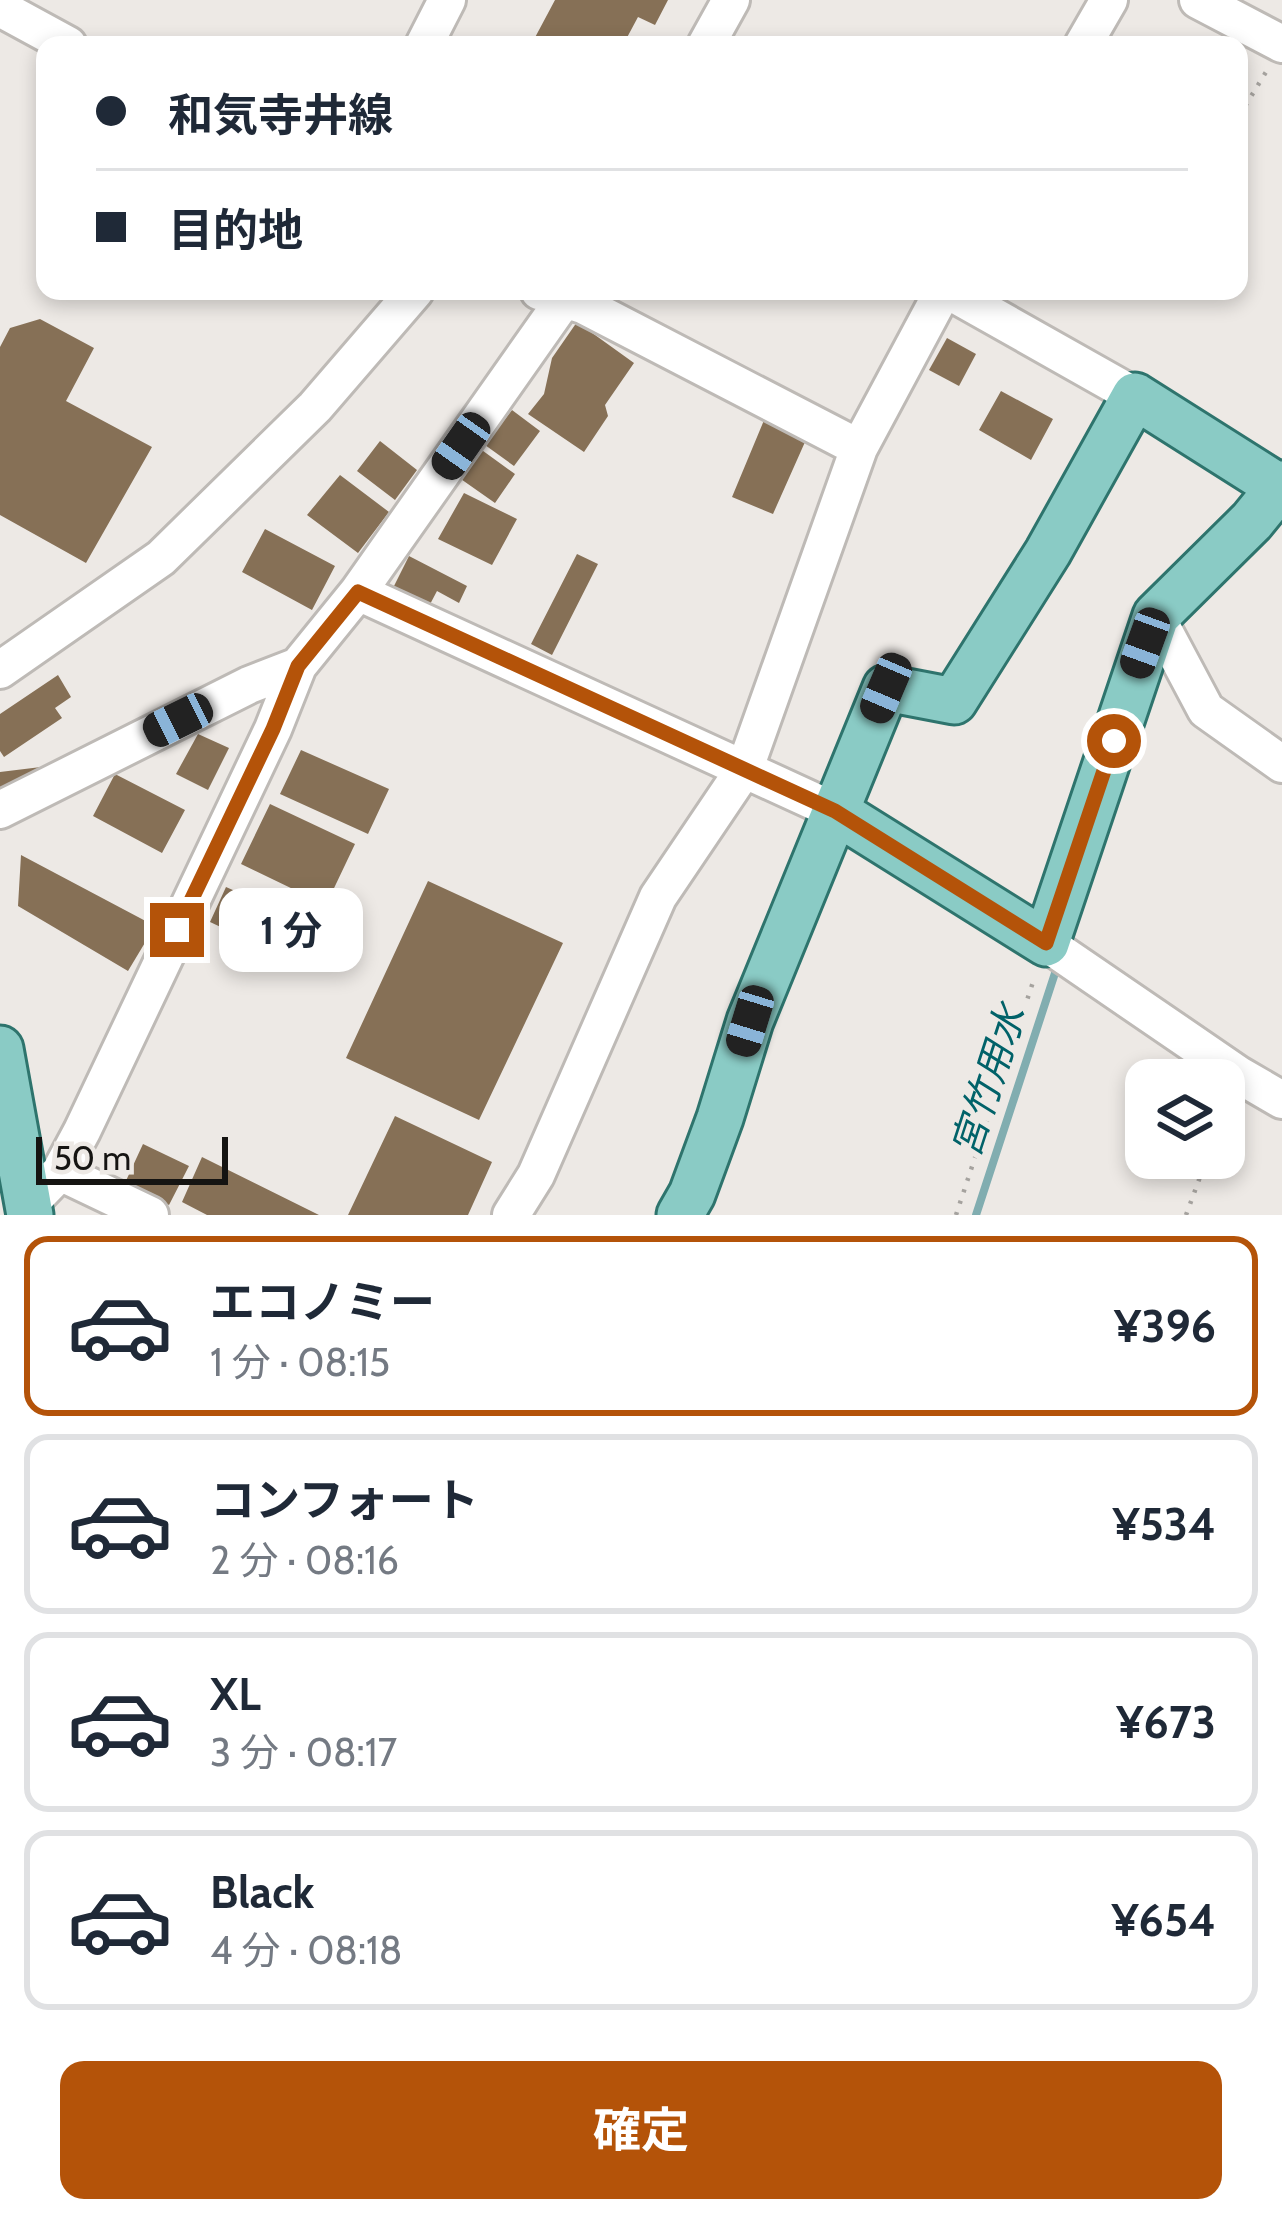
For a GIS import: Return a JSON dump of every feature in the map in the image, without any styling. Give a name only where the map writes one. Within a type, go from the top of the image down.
[{"type":"main road","points":[[680,1215],[720,1118],[750,1021],[835,811],[886,688],[954,701],[1048,552],[1135,396],[1281,487],[1156,616],[1046,943],[835,811]]},
{"type":"main road","points":[[0,1049],[29,1210]]},
{"type":"street","points":[[429,36],[447,0]]},
{"type":"street","points":[[711,36],[731,0]]},
{"type":"street","points":[[1088,36],[1109,0]]},
{"type":"street","points":[[1198,0],[1277,54]]},
{"type":"street","points":[[0,8],[58,26]]},
{"type":"street","points":[[0,670],[160,558],[315,407],[407,300]]},
{"type":"street","points":[[29,1210],[60,1172],[273,729],[298,666],[358,592],[554,300]]},
{"type":"street","points":[[572,300],[859,448]]},
{"type":"street","points":[[511,1215],[536,1175],[658,897],[745,768],[859,448],[941,300]]},
{"type":"street","points":[[962,300],[1135,396]]},
{"type":"street","points":[[358,592],[835,811]]},
{"type":"street","points":[[1156,616],[1206,710],[1282,764]]},
{"type":"street","points":[[0,810],[229,695],[298,666]]},
{"type":"street","points":[[1046,943],[1282,1100]]},
{"type":"street","points":[[60,1172],[150,1215]]},
{"type":"path","points":[[1248,101],[1277,54]]},
{"type":"path","points":[[956,1215],[1046,943]]},
{"type":"path","points":[[1186,1215],[1199,1179]]},
{"type":"building","points":[[555,0],[668,0],[655,25],[638,17],[628,36],[536,36]]},
{"type":"building","points":[[40,319],[94,348],[66,401],[152,447],[86,563],[0,515],[0,347],[10,328]]},
{"type":"building","points":[[577,322],[634,363],[605,405],[608,416],[584,452],[528,414],[544,394],[552,358]]},
{"type":"building","points":[[947,338],[976,354],[959,386],[929,370]]},
{"type":"building","points":[[1001,391],[1053,419],[1031,460],[979,430]]},
{"type":"building","points":[[512,410],[540,431],[514,466],[485,445]]},
{"type":"building","points":[[767,413],[809,433],[773,514],[732,497]]},
{"type":"building","points":[[380,441],[417,470],[395,500],[357,471]]},
{"type":"building","points":[[479,448],[515,474],[495,503],[458,477]]},
{"type":"building","points":[[340,475],[389,512],[358,553],[307,515]]},
{"type":"building","points":[[464,493],[517,519],[492,565],[438,539]]},
{"type":"building","points":[[265,529],[335,566],[312,610],[242,572]]},
{"type":"building","points":[[577,554],[598,564],[552,655],[531,644]]},
{"type":"building","points":[[409,556],[467,586],[459,603],[437,591],[427,610],[391,592]]},
{"type":"building","points":[[58,675],[71,697],[55,708],[62,718],[4,757],[0,714]]},
{"type":"building","points":[[198,734],[229,748],[208,790],[176,774]]},
{"type":"building","points":[[301,750],[389,789],[368,834],[280,794]]},
{"type":"building","points":[[41,767],[42,795],[0,812],[0,772]]},
{"type":"building","points":[[115,774],[185,810],[162,853],[93,816]]},
{"type":"building","points":[[270,804],[355,844],[326,905],[241,864]]},
{"type":"building","points":[[21,855],[155,926],[128,971],[18,906]]},
{"type":"building","points":[[428,881],[563,943],[479,1120],[346,1058]]},
{"type":"building","points":[[226,887],[285,913],[268,949],[210,922]]},
{"type":"building","points":[[395,1116],[492,1162],[468,1215],[348,1215]]},
{"type":"building","points":[[143,1144],[189,1166],[169,1205],[124,1185]]},
{"type":"building","points":[[202,1157],[319,1215],[207,1215],[182,1202]]},
{"type":"waterway","name":"宮竹用水","points":[[976,1215],[1057,967]]},
{"type":"route","points":[[177,930],[298,666],[358,592],[835,811],[1046,943],[1114,741]]}]
